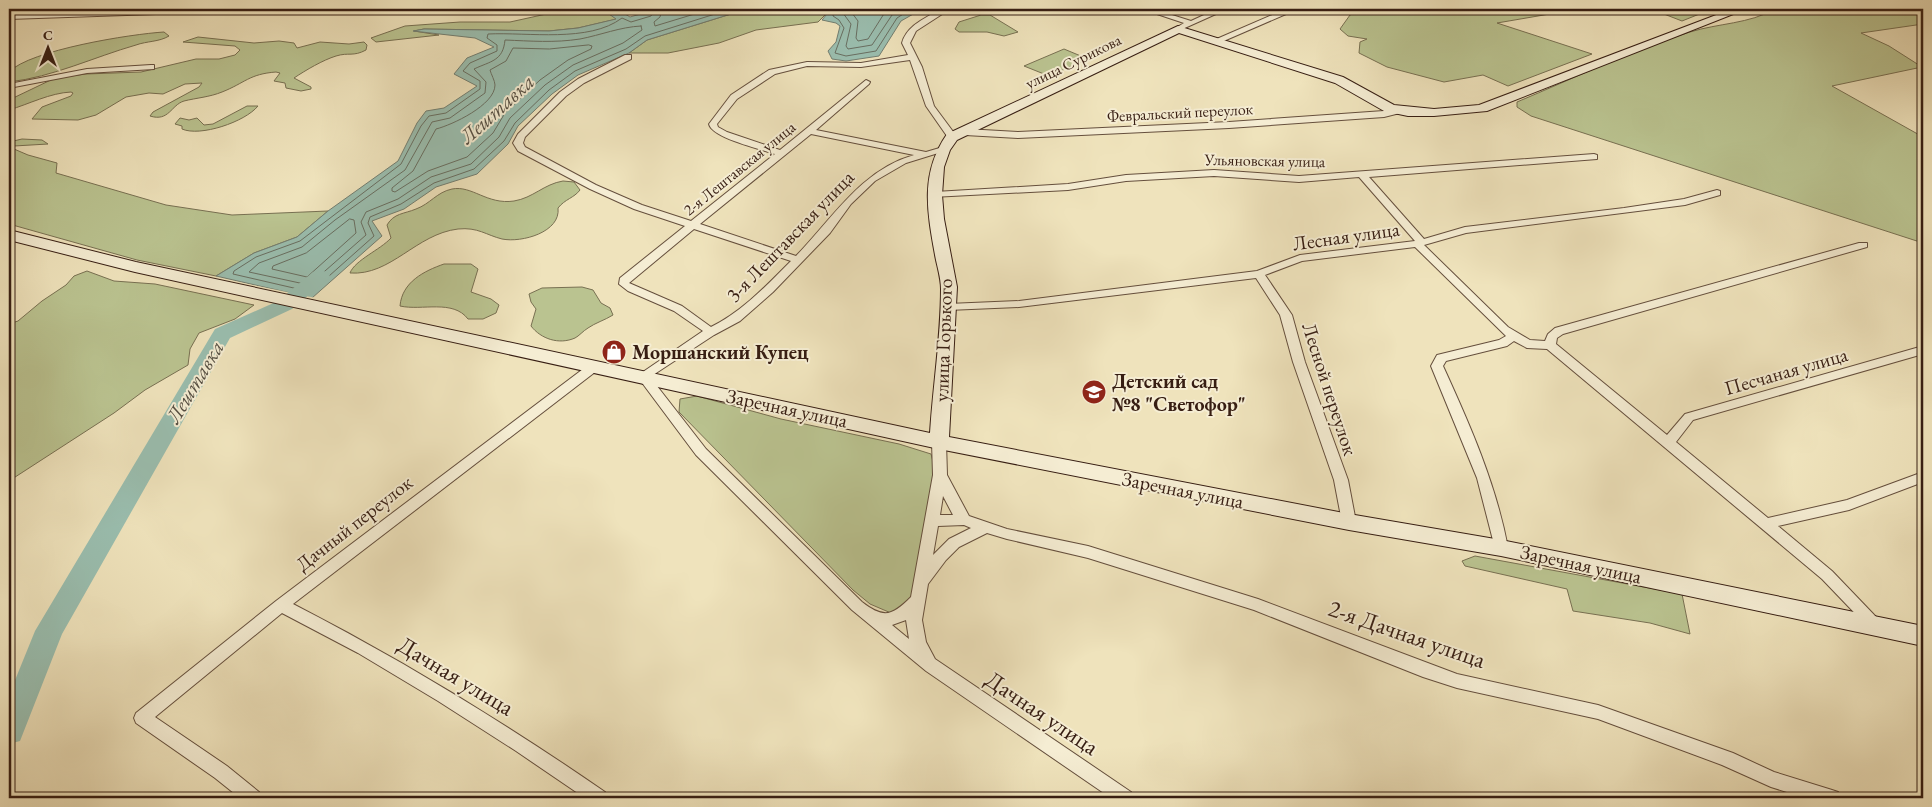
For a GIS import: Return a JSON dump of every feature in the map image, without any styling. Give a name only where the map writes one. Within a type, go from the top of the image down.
[{"type":"main road","points":[[1178,29],[1339,80],[1358,88],[1397,111],[1437,112],[1482,108],[1741,9]]},
{"type":"main road","name":"улица Горького","points":[[939,442],[949,287],[936,219],[935,195],[937,167],[948,144]]},
{"type":"main road","name":"Заречная улица","points":[[9,235],[135,267],[643,376],[939,442],[1349,522],[1501,548],[1874,624]]},
{"type":"street","points":[[9,17],[244,9]]},
{"type":"street","points":[[946,9],[913,29],[906,43],[918,67],[930,106],[948,144]]},
{"type":"street","points":[[1146,9],[1191,23]]},
{"type":"street","name":"улица Сурикова","points":[[948,144],[965,132],[1178,29],[1224,9]]},
{"type":"street","points":[[1216,41],[1289,10]]},
{"type":"street","points":[[628,57],[581,81],[563,94],[521,136],[518,143],[521,149],[593,187],[638,207],[798,260]]},
{"type":"street","points":[[781,153],[724,134],[714,128],[713,124],[734,97],[772,72],[807,64],[861,65],[912,57]]},
{"type":"street","points":[[9,86],[87,71],[151,67]]},
{"type":"street","name":"2-я Лештавская улица","points":[[710,332],[698,320],[659,299],[632,289],[624,284],[624,280],[809,131],[866,82]]},
{"type":"street","name":"Февральский переулок","points":[[965,132],[1018,134],[1219,126],[1384,114],[1397,111]]},
{"type":"street","points":[[809,131],[925,154]]},
{"type":"street","name":"3-я Лештавская улица","points":[[643,376],[710,332],[736,319],[769,290],[826,231],[848,202],[872,179],[903,161],[948,144]]},
{"type":"street","name":"Ульяновская улица","points":[[935,195],[1068,187],[1126,178],[1214,172],[1299,179],[1362,176],[1594,157]]},
{"type":"street","points":[[1362,176],[1419,243],[1504,330],[1527,344],[1550,345],[1669,442],[1827,576],[1874,624]]},
{"type":"street","name":"Лесная улица","points":[[948,307],[1019,304],[1259,274],[1300,258],[1419,243],[1465,230],[1684,202],[1717,193]]},
{"type":"street","points":[[1550,345],[1552,337],[1559,331],[1863,245]]},
{"type":"street","name":"Лесной переулок","points":[[1259,274],[1286,316],[1299,362],[1341,480],[1349,522]]},
{"type":"street","points":[[1501,548],[1496,517],[1472,449],[1437,366],[1441,358],[1503,343],[1514,336]]},
{"type":"street","name":"Песчаная улица","points":[[1669,442],[1689,417],[1923,350]]},
{"type":"street","name":"Дачный переулок","points":[[253,798],[221,772],[142,718],[281,605],[594,366]]},
{"type":"street","name":"Дачная улица","points":[[643,376],[701,452],[786,538],[870,616],[932,666],[1126,798]]},
{"type":"street","points":[[662,402],[675,384]]},
{"type":"street","points":[[932,666],[918,644],[914,633],[915,602],[940,475],[939,442]]},
{"type":"street","points":[[940,475],[948,489],[954,508],[964,520]]},
{"type":"street","points":[[1765,524],[1849,505],[1923,477]]},
{"type":"street","points":[[931,521],[964,520]]},
{"type":"street","name":"2-я Дачная улица","points":[[964,520],[986,528],[1088,552],[1258,605],[1457,681],[1598,712],[1727,759],[1771,779],[1832,798]]},
{"type":"street","points":[[919,585],[951,543],[966,534],[986,528]]},
{"type":"street","points":[[870,616],[883,620],[898,617],[909,610],[915,602]]},
{"type":"street","name":"Дачная улица","points":[[281,605],[362,646],[529,748],[599,798]]},
{"type":"street","name":"Заречная улица","points":[[1874,624],[1923,636]]},
{"type":"green space","points":[[569,9],[602,9],[617,19],[578,28],[549,31],[424,29],[414,31],[439,35],[376,42],[371,38],[405,26],[460,22],[510,22]]},
{"type":"green space","points":[[747,9],[831,9],[818,22],[756,30],[719,43],[668,53],[629,53],[647,40]]},
{"type":"green space","points":[[1362,9],[1579,9],[1497,23],[1592,54],[1508,86],[1483,75],[1444,82],[1387,67],[1359,53],[1360,42],[1367,39],[1348,36],[1340,29],[1350,15]]},
{"type":"green space","points":[[1651,9],[1712,9],[1682,21]]},
{"type":"green space","points":[[1775,9],[1923,9],[1923,24],[1861,33],[1889,46],[1922,67],[1832,86],[1923,137],[1923,243],[1531,116],[1517,107],[1517,102],[1646,48],[1690,32],[1755,18]]},
{"type":"green space","points":[[981,15],[990,15],[1018,32],[1004,36],[987,32],[959,32],[955,29],[959,22]]},
{"type":"green space","points":[[164,32],[169,36],[42,76],[9,82],[9,72],[20,64],[37,57],[82,44]]},
{"type":"green space","points":[[198,37],[254,43],[279,41],[294,43],[297,48],[320,42],[349,44],[364,42],[367,45],[366,50],[362,52],[331,58],[294,78],[311,87],[311,89],[301,91],[286,88],[285,83],[274,81],[280,73],[267,73],[253,77],[217,94],[184,101],[162,117],[150,116],[153,112],[199,87],[202,83],[185,84],[163,94],[149,93],[126,97],[96,115],[78,120],[32,119],[42,107],[71,96],[73,93],[71,92],[47,97],[9,110],[9,100],[55,78],[86,74],[141,72],[196,59],[219,59],[235,55],[240,50],[235,46],[183,42]]},
{"type":"green space","points":[[1064,49],[1088,59],[1049,76],[1024,66]]},
{"type":"green space","points":[[247,106],[258,106],[252,112],[233,122],[211,129],[190,131],[182,129],[182,126],[175,124],[180,118],[189,120],[197,118],[204,125],[213,124]]},
{"type":"green space","points":[[22,139],[42,140],[48,144],[14,146],[14,149],[57,163],[56,173],[166,205],[232,215],[328,211],[297,237],[254,253],[216,276],[137,260],[9,224],[9,142]]},
{"type":"green space","points":[[563,181],[574,182],[580,190],[558,208],[553,224],[539,234],[510,240],[476,230],[458,229],[443,232],[429,238],[378,268],[365,272],[350,273],[362,259],[391,238],[387,225],[393,218],[421,207],[447,191],[452,189],[466,190],[496,200],[514,201]]},
{"type":"green space","points":[[444,264],[471,264],[478,269],[471,292],[491,299],[499,305],[496,313],[483,319],[468,319],[462,313],[446,307],[400,306],[405,290],[415,279],[429,270]]},
{"type":"green space","points":[[87,271],[114,281],[155,284],[254,305],[235,319],[199,333],[190,349],[188,365],[145,390],[114,413],[9,481],[9,324],[18,321],[42,301],[66,285],[74,276]]},
{"type":"green space","points":[[582,287],[593,290],[601,303],[610,308],[613,315],[569,340],[551,340],[535,331],[531,326],[536,309],[531,302],[529,294],[542,288]]},
{"type":"green space","points":[[697,396],[781,419],[899,444],[931,454],[936,473],[911,599],[891,613],[870,604],[853,590],[679,412],[680,399]]},
{"type":"green space","points":[[1475,556],[1682,594],[1690,634],[1650,623],[1573,611],[1567,589],[1465,566],[1462,561]]},
{"type":"water","points":[[602,9],[617,9],[630,17],[658,9],[747,9],[647,40],[629,53],[578,75],[552,94],[518,126],[508,144],[477,174],[436,187],[404,209],[372,221],[382,236],[312,298],[216,276],[254,253],[297,237],[328,211],[398,161],[417,123],[426,111],[444,108],[477,86],[454,74],[467,58],[494,47],[475,38],[413,31],[424,29],[549,31],[578,28],[616,19]]},
{"type":"water","points":[[831,9],[922,9],[901,21],[879,56],[846,61],[832,59],[828,51],[836,42],[840,26],[836,23],[822,20]]},
{"type":"pier","points":[[214,277],[316,298],[312,301],[215,279]]},
{"type":"waterway","name":"Лештавка","points":[[9,731],[49,631],[222,334],[285,305],[320,276]]},
{"type":"place","name":"Моршанский Купец","points":[[614,352]]},
{"type":"place","name":"Детский сад №8 \"Светофор\"","points":[[1094,392]]}]
